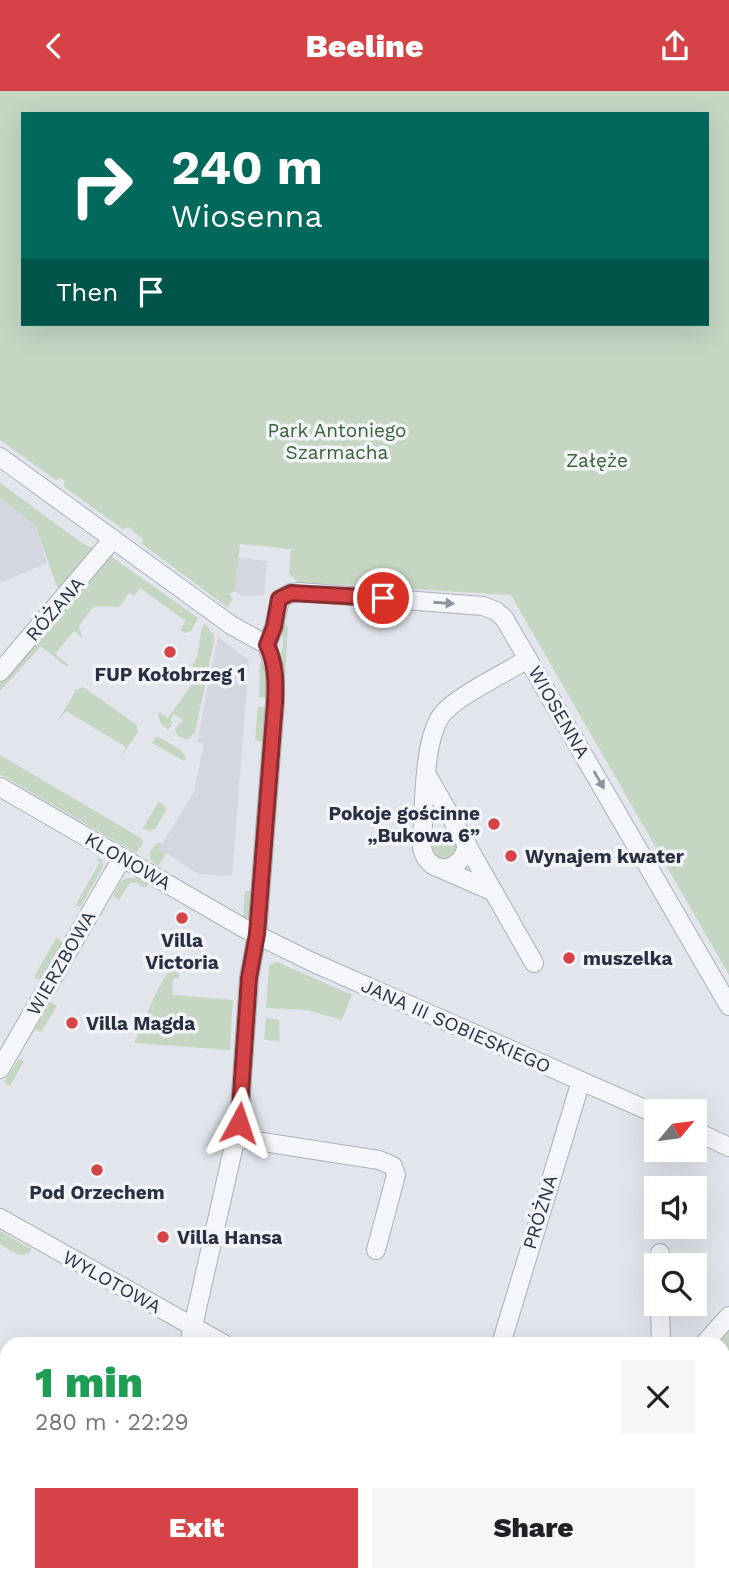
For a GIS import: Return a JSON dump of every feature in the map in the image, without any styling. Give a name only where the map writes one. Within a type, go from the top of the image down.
[{"type":"street","points":[[0,457],[111,542],[231,625],[267,645],[273,662],[276,678],[257,934],[249,978],[237,1138],[191,1335]]},
{"type":"street","name":"RÓŻANA","points":[[0,672],[111,542]]},
{"type":"street","name":"WIOSENNA","points":[[267,645],[274,627],[279,599],[299,592],[483,606],[504,618],[729,1006]]},
{"type":"street","points":[[494,892],[436,867],[424,858],[423,832],[429,746],[440,717],[452,705],[528,659]]},
{"type":"street","points":[[427,775],[534,963]]},
{"type":"street","name":"KLONOWA","points":[[0,787],[257,934]]},
{"type":"street","points":[[423,832],[439,823],[457,827]]},
{"type":"street","points":[[436,867],[452,867],[460,862],[465,855],[467,844]]},
{"type":"street","name":"WIERZBOWA","points":[[0,1069],[122,858]]},
{"type":"street","name":"JANA III SOBIESKIEGO","points":[[257,934],[312,963],[644,1109]]},
{"type":"street","name":"PRÓŻNA","points":[[503,1337],[581,1081]]},
{"type":"street","points":[[707,1137],[729,1147]]},
{"type":"street","points":[[237,1138],[379,1160],[393,1166],[396,1175],[376,1250]]},
{"type":"street","name":"WYLOTOWA","points":[[0,1218],[191,1335]]},
{"type":"street","points":[[660,1316],[661,1337]]},
{"type":"street","points":[[710,1337],[729,1316]]},
{"type":"shaded area","points":[[0,497],[35,525],[47,563],[0,583]]},
{"type":"shaded area","points":[[238,558],[267,561],[264,596],[240,595],[235,591]]},
{"type":"shaded area","points":[[218,637],[249,660],[232,876],[199,874],[159,849],[194,792],[204,743],[197,742]]},
{"type":"green space","points":[[0,91],[729,91],[729,975],[511,595],[297,582],[289,573],[291,549],[240,544],[235,591],[229,594],[233,598],[227,607],[141,543],[143,539],[128,527],[123,529],[64,487],[64,480],[56,480],[0,440]]},
{"type":"green space","points":[[0,483],[85,545],[94,548],[85,558],[89,562],[67,588],[62,585],[58,589],[35,525],[0,497]]},
{"type":"green space","points":[[109,555],[198,618],[191,631],[185,633],[180,630],[186,621],[140,588],[134,596],[129,593],[119,607],[94,606],[79,626],[82,637],[74,631],[55,654],[69,665],[67,667],[41,646],[0,691],[0,680]]},
{"type":"green space","points":[[204,623],[214,635],[214,641],[195,733],[187,740],[177,735],[175,729],[183,720],[174,714],[168,730],[161,723],[158,714],[159,712],[168,718],[200,673],[192,666],[197,656]]},
{"type":"green space","points":[[282,624],[288,626],[285,674],[280,670],[279,658],[283,647]]},
{"type":"green space","points":[[260,662],[267,667],[270,698],[259,697]]},
{"type":"green space","points":[[83,687],[137,725],[138,732],[120,758],[126,747],[66,711],[58,721],[76,690]]},
{"type":"green space","points":[[258,707],[269,707],[266,740],[261,742],[255,740]]},
{"type":"green space","points":[[157,736],[181,750],[186,758],[184,761],[152,743]]},
{"type":"green space","points":[[0,755],[141,838],[143,843],[136,853],[0,774]]},
{"type":"green space","points":[[159,801],[167,808],[156,828],[150,831],[143,828]]},
{"type":"green space","points":[[444,830],[453,833],[459,852],[443,863],[426,848],[431,835]]},
{"type":"green space","points":[[157,843],[162,844],[159,849],[166,854],[158,866],[150,859],[150,851]]},
{"type":"green space","points":[[98,858],[102,860],[103,867],[81,906],[75,906],[100,862]]},
{"type":"green space","points":[[136,878],[148,884],[145,888],[136,882],[129,884],[119,900],[113,896],[121,881]]},
{"type":"green space","points":[[245,891],[256,892],[251,918],[243,918]]},
{"type":"green space","points":[[57,937],[62,942],[40,980],[34,977]]},
{"type":"green space","points":[[277,962],[352,995],[342,1020],[307,1010],[266,1008],[269,965]]},
{"type":"green space","points":[[173,963],[180,963],[179,978],[173,978],[172,995],[233,1000],[230,1050],[134,1043],[156,993]]},
{"type":"green space","points":[[51,1002],[57,1006],[41,1032],[35,1029]]},
{"type":"green space","points":[[266,1018],[279,1020],[280,1041],[264,1040]]},
{"type":"green space","points":[[19,1059],[24,1061],[10,1086],[4,1082]]},
{"type":"green space","points":[[0,1231],[31,1251],[23,1255],[0,1244]]},
{"type":"green space","points":[[729,1322],[729,1337],[717,1337]]},
{"type":"place","name":"FUP Kołobrzeg 1","points":[[170,652]]},
{"type":"place","name":"Pokoje gościnne „Bukowa 6”","points":[[494,824]]},
{"type":"place","name":"Wynajem kwater","points":[[511,856]]},
{"type":"place","name":"Villa Victoria","points":[[182,918]]},
{"type":"place","name":"muszelka","points":[[569,958]]},
{"type":"place","name":"Villa Magda","points":[[72,1023]]},
{"type":"place","name":"Pod Orzechem","points":[[97,1170]]},
{"type":"place","name":"Villa Hansa","points":[[163,1237]]},
{"type":"route","points":[[239,1123],[249,978],[257,934],[275,703],[276,678],[267,645],[274,627],[279,599],[299,592],[383,598]]},
{"type":"park label","name":"Park Antoniego Szarmacha","points":[[337,441]]},
{"type":"park label","name":"Załęże","points":[[597,460]]}]
